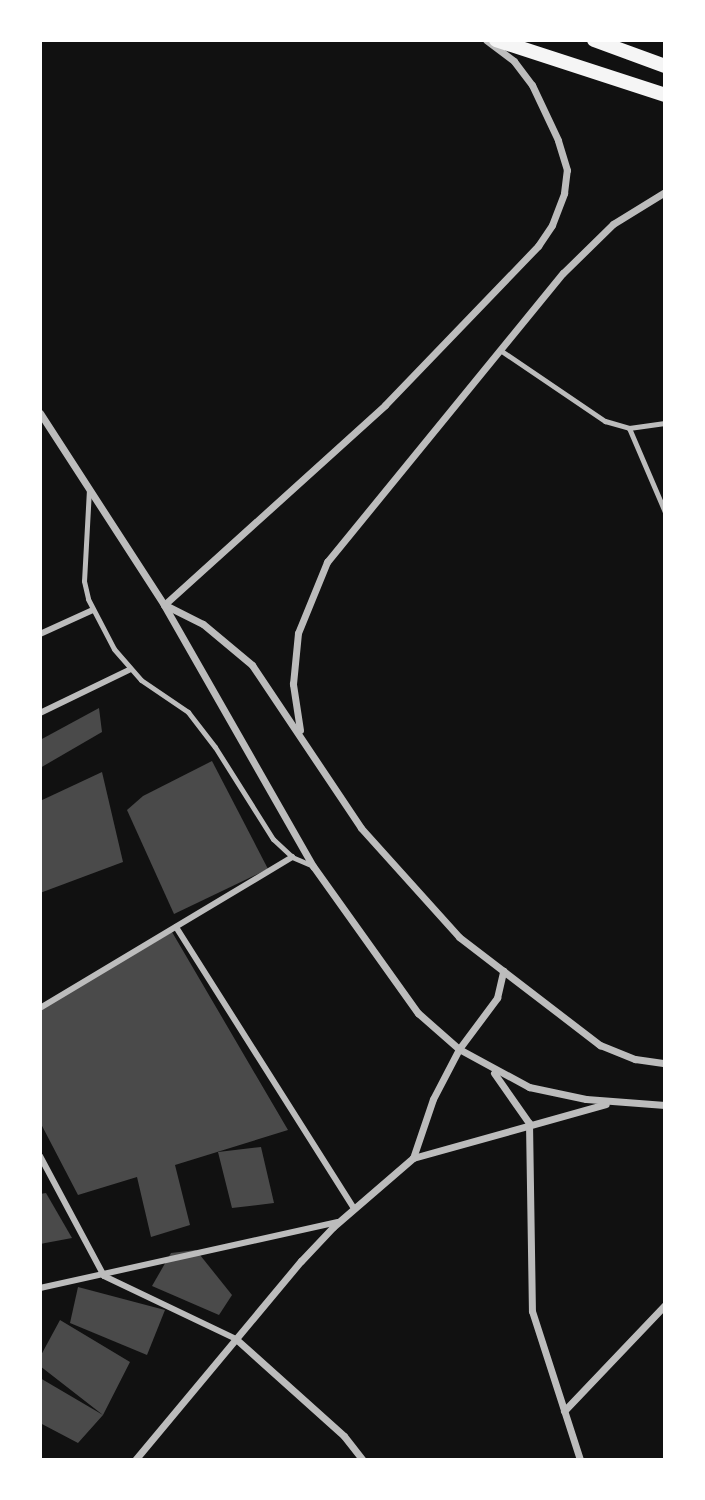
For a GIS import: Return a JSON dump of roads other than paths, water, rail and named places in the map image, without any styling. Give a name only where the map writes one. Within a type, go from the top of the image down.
[{"type":"main road","points":[[496,40],[665,95]]},
{"type":"main road","points":[[594,40],[665,66]]},
{"type":"street","points":[[164,605],[385,405],[538,246],[552,225],[565,193],[567,170],[558,141],[520,69],[486,40]]},
{"type":"street","points":[[301,734],[294,658],[315,584],[342,542],[587,247],[613,224],[665,192]]},
{"type":"street","points":[[40,413],[164,605],[313,866],[418,1013],[459,1049],[493,1071],[529,1087],[616,1101],[665,1104]]},
{"type":"street","points":[[164,605],[203,624],[237,650],[301,734],[333,788],[391,866],[459,937],[600,1045],[635,1059],[665,1063]]},
{"type":"street","points":[[40,634],[93,610]]},
{"type":"street","points":[[40,713],[129,670]]},
{"type":"street","points":[[40,1008],[292,857]]},
{"type":"street","points":[[176,927],[354,1209]]},
{"type":"street","points":[[414,1158],[433,1099],[459,1049],[497,998],[503,971]]},
{"type":"street","points":[[493,1071],[529,1123],[532,1311],[580,1460]]},
{"type":"street","points":[[135,1460],[236,1339],[340,1222],[414,1158],[529,1123],[616,1101]]},
{"type":"street","points":[[40,1156],[104,1276],[236,1339],[344,1436],[363,1460]]},
{"type":"street","points":[[40,1288],[340,1222]]},
{"type":"street","points":[[564,1411],[665,1305]]},
{"type":"lane","points":[[500,350],[605,421],[629,428],[665,423]]},
{"type":"lane","points":[[629,428],[665,512]]},
{"type":"lane","points":[[89,489],[84,581],[93,610],[129,670],[188,712],[215,747],[273,839],[292,857],[313,866]]}]
